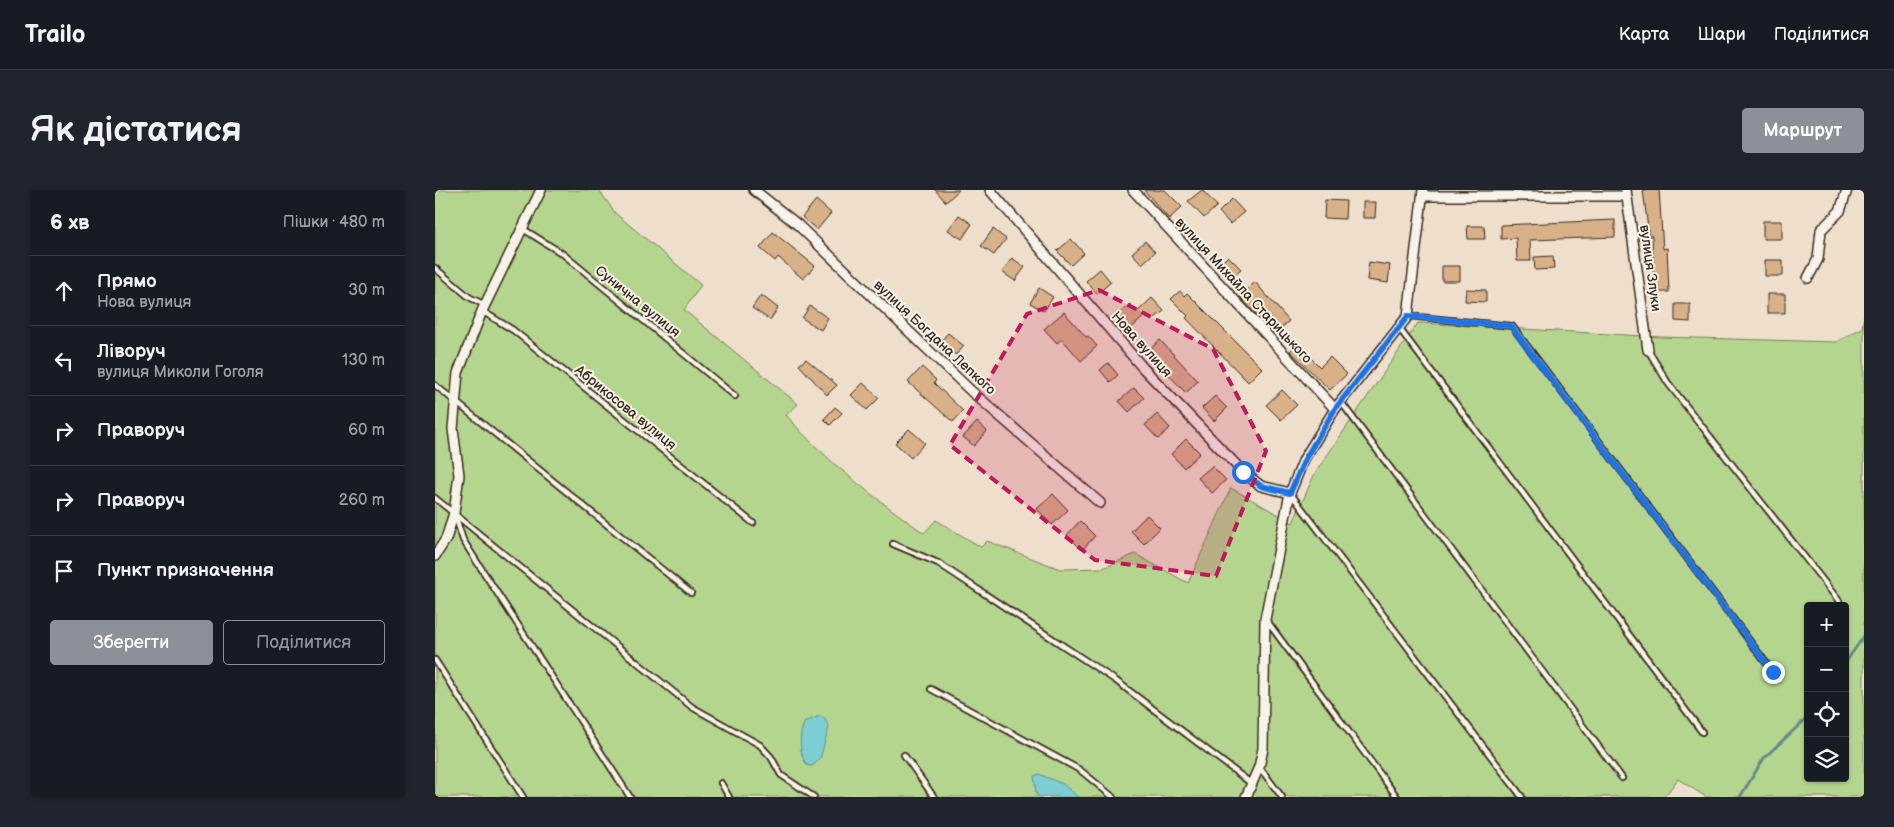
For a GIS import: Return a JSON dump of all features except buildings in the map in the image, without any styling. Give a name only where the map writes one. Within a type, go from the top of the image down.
[{"type":"street","points":[[435,556],[446,539],[454,513],[459,475],[453,429],[457,373],[484,308],[541,190]]},
{"type":"street","name":"вулиця Богдана Лепкого","points":[[753,190],[798,225],[971,391],[1099,504]]},
{"type":"street","name":"Нова вулиця","points":[[990,190],[1143,368],[1243,472],[1261,486],[1290,493]]},
{"type":"street","name":"вулиця Михайла Старицького","points":[[1133,190],[1338,406]]},
{"type":"street","points":[[1808,278],[1818,259],[1821,230],[1840,211],[1847,190]]},
{"type":"street","points":[[1246,797],[1259,767],[1263,749],[1265,619],[1290,493],[1305,459],[1338,406],[1408,316],[1423,193],[1627,193]]},
{"type":"street","name":"вулиця Злуки","points":[[1627,193],[1648,350]]},
{"type":"lane","name":"Сунична вулиця","points":[[523,229],[563,254],[735,396]]},
{"type":"lane","name":"Абрикосова вулиця","points":[[435,268],[753,523]]},
{"type":"lane","points":[[1408,316],[1511,326],[1773,672]]},
{"type":"lane","points":[[1399,328],[1702,732]]},
{"type":"lane","points":[[1648,350],[1668,382],[1839,601]]},
{"type":"lane","points":[[435,385],[691,593]]},
{"type":"lane","points":[[1338,406],[1622,778]]},
{"type":"lane","points":[[1290,493],[1522,797]]},
{"type":"lane","points":[[435,498],[692,707],[760,745],[771,757],[781,776],[814,797]]},
{"type":"lane","points":[[454,513],[461,535],[472,554],[630,797]]},
{"type":"lane","points":[[893,544],[938,564],[1115,680],[1252,784]]},
{"type":"lane","points":[[1265,619],[1397,797]]},
{"type":"lane","points":[[435,660],[523,797]]},
{"type":"lane","points":[[931,689],[1080,770],[1113,797]]},
{"type":"lane","points":[[903,755],[934,797]]},
{"type":"lane","points":[[1259,767],[1282,797]]},
{"type":"lane","points":[[721,784],[729,797]]},
{"type":"highlighted area","points":[[1099,290],[1213,349],[1266,451],[1216,576],[1095,560],[950,445],[1027,314]]},
{"type":"green space","points":[[435,190],[599,190],[615,213],[701,285],[684,310],[798,404],[786,415],[817,448],[869,492],[924,533],[936,520],[981,547],[987,541],[1060,569],[1103,568],[1135,554],[1188,583],[1231,488],[1293,523],[1315,473],[1418,323],[1661,337],[1836,342],[1862,328],[1864,316],[1864,797],[1706,797],[1678,779],[1664,797],[435,797]]},
{"type":"water","points":[[820,716],[824,718],[829,727],[820,759],[812,766],[808,766],[801,751],[801,732],[805,722]]},
{"type":"water","points":[[1039,774],[1063,784],[1078,797],[1040,797],[1036,794],[1034,776]]},
{"type":"waterway","points":[[1849,657],[1864,636]]},
{"type":"waterway","points":[[1740,797],[1764,758],[1804,721]]},
{"type":"route","points":[[1243,472],[1261,486],[1275,491],[1290,493],[1305,459],[1335,409],[1408,316],[1511,326],[1773,672]]}]
